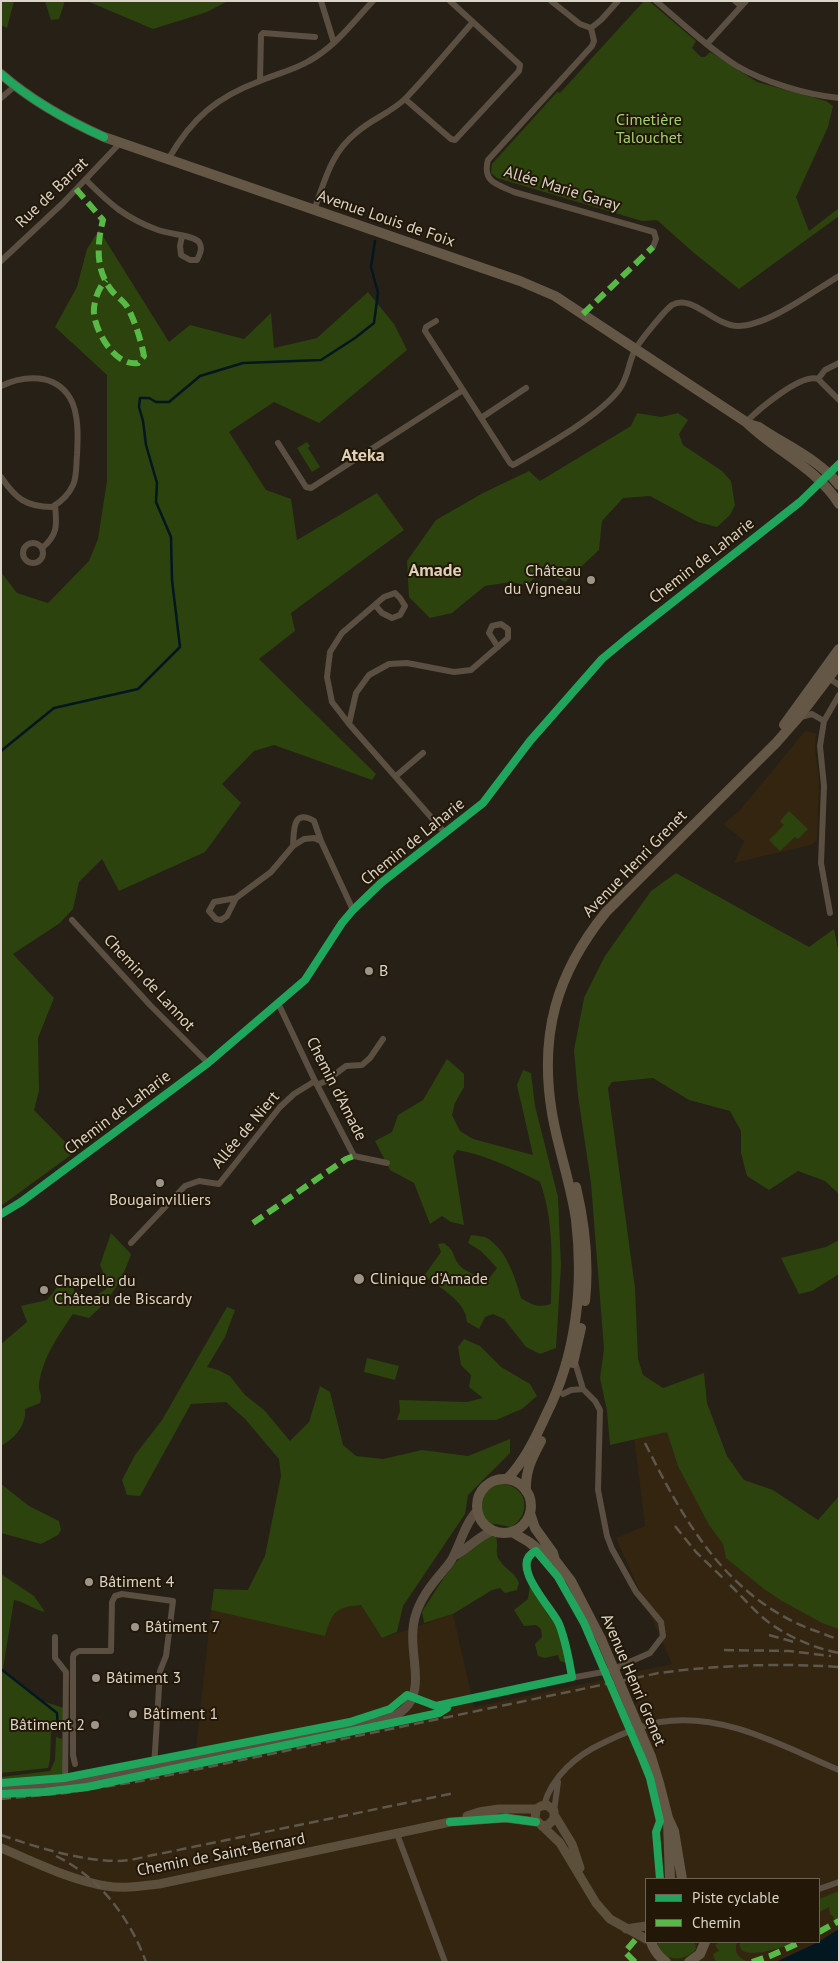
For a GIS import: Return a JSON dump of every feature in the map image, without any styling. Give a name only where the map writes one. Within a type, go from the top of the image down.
[{"type":"main road","name":"Avenue Louis de Foix","points":[[1,74],[54,113],[85,129],[120,143],[169,158],[538,288],[555,296],[634,350],[746,422],[759,427],[825,478],[839,485]]},
{"type":"main road","name":"Avenue Louis de Foix","points":[[825,478],[839,504]]},
{"type":"main road","name":"Avenue Henri Grenet","points":[[507,1479],[530,1447],[554,1399],[571,1343],[578,1306],[579,1257],[575,1218],[552,1113],[548,1071],[548,1045],[552,1019],[566,972],[576,952],[606,912],[798,718],[826,676],[839,649]]},
{"type":"main road","name":"Avenue Henri Grenet","points":[[760,758],[826,676],[839,664]]},
{"type":"main road","name":"Avenue Henri Grenet","points":[[526,1491],[526,1474],[530,1462],[563,1394],[574,1359],[587,1280],[582,1211],[551,1096]]},
{"type":"main road","points":[[507,1479],[514,1481],[526,1491],[531,1505],[530,1512],[520,1528],[502,1534],[492,1531],[482,1523],[477,1511],[477,1502],[484,1488],[490,1482],[507,1479]]},
{"type":"main road","name":"Avenue Henri Grenet","points":[[530,1512],[535,1528],[571,1581],[601,1639],[650,1757],[668,1818],[674,1831],[682,1878]]},
{"type":"main road","name":"Avenue Henri Grenet","points":[[512,1532],[529,1542],[549,1558],[555,1560]]},
{"type":"main road","points":[[584,1882],[572,1844],[550,1806],[540,1807],[534,1816],[539,1824],[560,1843],[596,1903],[610,1919],[645,1938]]},
{"type":"main road","name":"Chemin de Saint-Bernard","points":[[1,1848],[76,1878],[106,1886],[135,1887],[159,1884],[397,1834],[450,1822],[479,1812],[540,1807]]},
{"type":"main road","points":[[539,1824],[551,1824],[554,1813]]},
{"type":"main road","name":"Chemin de Saint-Bernard","points":[[450,1822],[506,1818],[539,1824]]},
{"type":"main road","name":"Avenue Henri Grenet","points":[[668,1818],[670,1878]]},
{"type":"main road","points":[[626,1929],[645,1926]]},
{"type":"main road","points":[[651,1943],[654,1950],[666,1962]]},
{"type":"main road","points":[[689,1962],[700,1958],[705,1943]]},
{"type":"street","points":[[321,1],[334,43]]},
{"type":"street","points":[[169,158],[186,133],[215,103],[226,95],[260,80],[308,62],[334,43],[373,1]]},
{"type":"street","points":[[405,99],[451,139],[455,140],[519,71],[520,65],[450,1]]},
{"type":"street","points":[[551,1],[580,24],[591,28],[602,20],[618,1]]},
{"type":"street","points":[[656,1],[707,44],[748,72],[800,90],[839,98]]},
{"type":"street","points":[[707,44],[744,4],[735,1]]},
{"type":"street","points":[[314,210],[329,165],[338,153],[355,133],[386,114],[405,99],[473,22]]},
{"type":"street","name":"Allée Marie Garay","points":[[591,28],[594,41],[592,46],[488,160],[485,169],[489,179],[514,192],[654,232],[656,239],[653,247]]},
{"type":"street","points":[[260,80],[263,32],[315,37]]},
{"type":"street","points":[[1,98],[15,86]]},
{"type":"street","name":"Rue de Barrat","points":[[1,261],[86,180],[120,143]]},
{"type":"street","points":[[86,180],[120,212],[164,233],[182,236]]},
{"type":"street","points":[[436,321],[426,327],[425,331],[513,465],[544,447],[606,402],[618,391],[626,379],[634,350],[670,307],[684,301],[691,303],[710,317],[736,326],[749,325],[768,319],[839,276]]},
{"type":"street","points":[[818,379],[825,370],[839,363]]},
{"type":"street","points":[[1,386],[22,378],[45,379],[64,390],[71,399],[78,445],[74,484],[68,494],[52,507],[40,507],[19,499],[1,477]]},
{"type":"street","points":[[746,422],[775,396],[811,378],[818,379],[839,400]]},
{"type":"street","points":[[481,418],[526,388]]},
{"type":"street","points":[[278,443],[306,487],[311,488],[463,390]]},
{"type":"street","name":"Chemin de Laharie","points":[[1,1214],[21,1202],[208,1063],[279,1005],[305,980],[342,923],[353,910],[381,883],[489,797],[530,741],[602,659],[800,502],[839,464]]},
{"type":"street","points":[[42,548],[52,540],[57,524],[55,505]]},
{"type":"street","points":[[375,606],[382,613],[392,618],[400,616],[405,606],[395,593],[384,597],[342,634],[330,652],[327,677],[332,702],[349,724],[445,832]]},
{"type":"street","points":[[349,724],[356,692],[369,675],[389,664],[407,663],[454,672],[470,670],[498,647]]},
{"type":"street","points":[[826,676],[839,685]]},
{"type":"street","points":[[830,913],[821,863],[824,786],[820,746],[824,721],[839,695]]},
{"type":"street","points":[[798,718],[809,714],[824,721]]},
{"type":"street","points":[[396,776],[423,753]]},
{"type":"street","points":[[293,846],[294,826],[298,819],[307,817],[314,821],[353,910]]},
{"type":"street","points":[[236,898],[271,872],[293,846],[304,839],[314,838],[321,840]]},
{"type":"street","name":"Chemin de Lannot","points":[[72,920],[150,1005],[208,1063]]},
{"type":"street","name":"Chemin d'Amade","points":[[279,1005],[316,1083],[354,1156],[387,1163]]},
{"type":"street","points":[[316,1083],[326,1081],[346,1066],[362,1065],[370,1058],[383,1039]]},
{"type":"street","name":"Allée de Niert","points":[[131,1243],[184,1186],[200,1181],[219,1184],[280,1107],[294,1094],[316,1083]]},
{"type":"street","points":[[413,1696],[436,1706],[618,1668],[650,1653],[663,1636],[664,1629],[661,1622],[636,1592],[609,1542],[598,1490],[600,1410],[595,1401],[583,1388],[574,1359]]},
{"type":"street","points":[[563,1394],[583,1388]]},
{"type":"street","points":[[1,1789],[65,1784],[154,1768],[388,1719],[405,1708],[413,1696],[416,1681],[412,1642],[415,1616],[424,1596],[454,1556],[472,1516],[477,1511]]},
{"type":"street","points":[[454,1556],[462,1552],[480,1536],[492,1531]]},
{"type":"street","points":[[75,1764],[73,1755],[73,1657],[79,1651],[111,1651],[112,1602],[115,1596],[122,1594],[173,1601],[166,1656],[160,1670],[154,1768]]},
{"type":"street","points":[[55,1637],[55,1658],[66,1672],[65,1784]]},
{"type":"street","points":[[540,1807],[573,1760],[593,1747],[625,1732],[660,1722],[683,1720],[712,1722],[732,1726],[839,1770]]},
{"type":"street","points":[[554,1813],[555,1793],[560,1776]]},
{"type":"street","points":[[397,1834],[445,1962]]},
{"type":"street","points":[[820,1889],[839,1882]]},
{"type":"shaded area","points":[[805,731],[816,733],[815,748],[819,781],[817,841],[811,845],[734,863],[744,841],[723,824],[739,811]]},
{"type":"shaded area","points":[[675,1419],[839,1618],[839,1929],[820,1940],[820,1878],[645,1878],[645,1943],[816,1943],[776,1962],[1,1962],[1,1796],[89,1788],[194,1767],[211,1610],[228,1613],[330,1619],[343,1606],[361,1605],[383,1638],[453,1614],[474,1707],[606,1679],[619,1708],[638,1704],[625,1674],[672,1664],[616,1538],[645,1526],[634,1437]]},
{"type":"green space","points":[[1,1],[14,1],[7,28],[1,25]]},
{"type":"green space","points":[[45,1],[65,1],[59,19],[51,20]]},
{"type":"green space","points":[[87,1],[228,1],[207,12],[153,29]]},
{"type":"green space","name":"Cimetière Talouchet","points":[[644,1],[649,1],[696,41],[692,48],[701,57],[705,57],[710,52],[757,82],[826,101],[833,106],[828,127],[796,197],[809,231],[839,208],[839,216],[739,289],[657,220],[642,221],[497,178],[491,173],[492,164],[557,92],[560,93]]},
{"type":"green space","points":[[99,230],[169,342],[190,325],[244,339],[271,313],[274,348],[317,338],[368,292],[394,324],[407,350],[319,423],[274,402],[229,432],[266,490],[291,499],[297,540],[377,493],[404,530],[291,613],[295,631],[259,659],[376,774],[372,780],[274,745],[254,751],[222,784],[241,803],[205,852],[119,891],[102,859],[79,882],[73,909],[60,923],[13,954],[54,998],[38,1038],[39,1091],[34,1110],[75,1152],[1,1206],[1,572],[17,593],[48,603],[89,561],[98,539],[107,481],[107,375],[55,327],[77,287],[87,249]]},
{"type":"green space","points":[[637,413],[661,417],[678,413],[688,420],[679,434],[683,445],[722,471],[731,481],[735,505],[730,515],[717,527],[698,522],[650,496],[623,498],[602,521],[599,550],[565,582],[543,571],[526,585],[511,582],[485,586],[452,613],[430,618],[409,597],[407,561],[436,520],[483,493],[529,471],[540,481],[631,426]]},
{"type":"green space","points":[[307,442],[310,446],[308,448],[320,467],[312,472],[297,448]]},
{"type":"green space","points":[[789,811],[808,829],[798,839],[795,837],[780,851],[769,840],[784,825],[780,821]]},
{"type":"green space","points":[[676,873],[809,947],[834,929],[839,954],[839,1194],[825,1181],[798,1171],[769,1190],[747,1176],[741,1153],[741,1131],[730,1111],[689,1100],[653,1078],[612,1082],[608,1088],[635,1288],[638,1359],[643,1375],[663,1388],[704,1373],[707,1403],[727,1456],[744,1480],[773,1490],[818,1520],[839,1496],[839,1629],[822,1623],[782,1601],[726,1558],[723,1544],[709,1525],[678,1466],[667,1432],[610,1445],[607,1411],[600,1378],[604,1349],[591,1183],[578,1096],[574,1050],[584,998],[605,956],[651,891]]},
{"type":"green space","points":[[447,1059],[464,1074],[464,1087],[455,1103],[452,1115],[460,1131],[473,1139],[533,1155],[517,1085],[523,1070],[531,1073],[535,1106],[558,1197],[561,1266],[556,1348],[540,1354],[526,1347],[504,1319],[493,1314],[485,1317],[479,1329],[467,1322],[466,1314],[457,1301],[424,1276],[441,1252],[438,1244],[444,1243],[451,1250],[459,1265],[471,1273],[488,1280],[497,1268],[481,1251],[468,1243],[471,1235],[484,1237],[494,1243],[505,1257],[521,1298],[535,1305],[551,1304],[552,1257],[550,1227],[545,1197],[540,1182],[490,1159],[457,1150],[453,1156],[464,1225],[451,1222],[442,1216],[430,1224],[414,1183],[390,1170],[375,1141],[392,1132],[398,1115],[423,1100]]},
{"type":"green space","points":[[111,1233],[131,1254],[124,1273],[109,1297],[89,1318],[73,1314],[57,1339],[44,1365],[39,1384],[40,1403],[25,1409],[24,1421],[19,1431],[11,1440],[1,1446],[1,1344],[27,1322],[21,1306],[47,1300],[58,1286],[71,1283],[79,1302],[95,1296],[106,1289],[106,1279],[100,1265]]},
{"type":"green space","points":[[839,1240],[839,1274],[812,1291],[799,1294],[781,1258],[826,1247]]},
{"type":"green space","points":[[227,1307],[235,1310],[225,1337],[207,1367],[230,1376],[245,1395],[264,1410],[290,1441],[309,1422],[320,1386],[330,1392],[343,1445],[356,1456],[383,1459],[422,1450],[468,1456],[510,1439],[510,1453],[468,1495],[465,1514],[403,1606],[397,1632],[382,1638],[361,1605],[346,1607],[336,1612],[330,1621],[325,1636],[211,1610],[214,1589],[248,1590],[265,1556],[281,1476],[279,1459],[245,1419],[226,1402],[191,1404],[140,1496],[127,1495],[122,1480],[135,1455],[162,1420]]},
{"type":"green space","points":[[464,1339],[480,1346],[501,1367],[530,1384],[537,1396],[522,1409],[496,1420],[397,1420],[400,1411],[399,1400],[467,1402],[483,1398],[469,1387],[471,1375],[461,1365],[458,1347]]},
{"type":"green space","points":[[367,1358],[399,1366],[395,1380],[364,1372]]},
{"type":"green space","points":[[1,1484],[29,1506],[59,1521],[61,1530],[58,1535],[41,1544],[1,1533]]},
{"type":"green space","points":[[499,1484],[516,1488],[524,1500],[523,1514],[511,1527],[491,1525],[483,1514],[482,1502],[484,1497],[492,1487]]},
{"type":"green space","points":[[491,1536],[496,1537],[498,1558],[519,1583],[517,1590],[505,1593],[500,1588],[492,1590],[453,1614],[424,1623],[422,1612],[460,1557],[480,1541]]},
{"type":"green space","points":[[1,1574],[34,1596],[45,1612],[14,1600],[3,1669],[45,1702],[64,1708],[62,1732],[51,1732],[48,1768],[1,1773]]},
{"type":"green space","points":[[530,1584],[559,1619],[566,1640],[566,1663],[560,1661],[558,1655],[545,1658],[538,1656],[535,1644],[542,1637],[541,1629],[536,1625],[524,1626],[514,1610],[528,1599]]},
{"type":"green space","points":[[56,1737],[62,1739],[62,1774],[59,1777],[1,1782],[1,1777],[50,1771],[55,1760]]},
{"type":"green space","points":[[839,1891],[839,1918],[834,1921],[829,1907],[820,1912],[820,1899]]},
{"type":"green space","points":[[657,1943],[695,1943],[696,1949],[686,1957],[674,1958],[668,1957],[660,1949]]},
{"type":"green space","points":[[718,1943],[737,1943],[737,1953],[746,1961],[716,1962],[713,1954],[719,1951],[715,1945]]},
{"type":"green space","points":[[740,1943],[793,1943],[771,1950],[752,1953],[745,1952],[740,1948]]},
{"type":"water","points":[[839,1929],[839,1962],[776,1962],[820,1943]]},
{"type":"waterway","points":[[1,751],[54,708],[138,689],[180,647],[172,580],[171,537],[156,502],[157,483],[146,445],[139,407],[140,398],[149,398],[156,402],[169,402],[200,376],[243,363],[321,360],[355,338],[374,323],[378,293],[371,267],[375,241]]},
{"type":"waterway","points":[[1,1669],[57,1713],[58,1731]]},
{"type":"railway","points":[[645,1443],[675,1500],[692,1527],[731,1576],[754,1597],[780,1614],[810,1629],[839,1639]]},
{"type":"railway","points":[[675,1526],[696,1552],[724,1579]]},
{"type":"railway","points":[[730,1585],[775,1627],[801,1641],[839,1653]]},
{"type":"railway","points":[[769,1635],[794,1642]]},
{"type":"railway","points":[[724,1650],[789,1651],[831,1656]]},
{"type":"railway","points":[[1,1799],[66,1793],[141,1781],[659,1673],[749,1666],[839,1667]]},
{"type":"railway","points":[[1,1835],[73,1856],[122,1861],[454,1793]]},
{"type":"railway","points":[[56,1856],[86,1875],[111,1900],[131,1930],[146,1962]]},
{"type":"marked path","points":[[76,189],[103,220],[99,238],[100,266],[103,274],[106,283],[126,306],[133,319],[144,356],[138,363],[122,360],[108,347],[99,330],[94,314],[94,305],[98,291],[103,283],[106,280]]},
{"type":"marked path","points":[[583,314],[653,247]]},
{"type":"marked path","points":[[253,1223],[346,1159],[354,1156]]},
{"type":"marked path","points":[[820,1931],[839,1921]]},
{"type":"marked path","points":[[635,1962],[625,1952],[636,1939]]},
{"type":"marked path","points":[[752,1962],[799,1943]]},
{"type":"cycle path","points":[[1,74],[25,93],[50,109],[104,137]]},
{"type":"cycle path","points":[[1,1214],[21,1202],[208,1063],[305,980],[342,923],[353,910],[381,883],[483,803],[530,741],[602,659],[800,502],[839,464]]},
{"type":"cycle path","points":[[1,1783],[64,1778],[350,1722],[390,1709],[407,1695],[436,1706],[572,1677],[559,1624],[534,1587],[529,1576],[528,1557],[536,1551],[558,1577],[584,1623],[650,1778],[660,1821],[656,1832],[660,1878]]},
{"type":"cycle path","points":[[1,1794],[87,1787],[439,1713],[447,1708]]},
{"type":"cycle path","points":[[450,1822],[506,1818],[536,1822]]},
{"type":"place","name":"Château du Vigneau","points":[[591,580]]},
{"type":"place","name":"B","points":[[369,971]]},
{"type":"place","name":"Bougainvilliers","points":[[160,1183]]},
{"type":"place","name":"Clinique d'Amade","points":[[359,1279]]},
{"type":"place","name":"Chapelle du Château de Biscardy","points":[[44,1290]]},
{"type":"place","name":"Bâtiment 4","points":[[89,1582]]},
{"type":"place","name":"Bâtiment 7","points":[[135,1627]]},
{"type":"place","name":"Bâtiment 3","points":[[96,1678]]},
{"type":"place","name":"Bâtiment 1","points":[[133,1714]]},
{"type":"place","name":"Bâtiment 2","points":[[95,1725]]},
{"type":"district","name":"Ateka","points":[[363,456]]},
{"type":"district","name":"Amade","points":[[435,571]]}]
